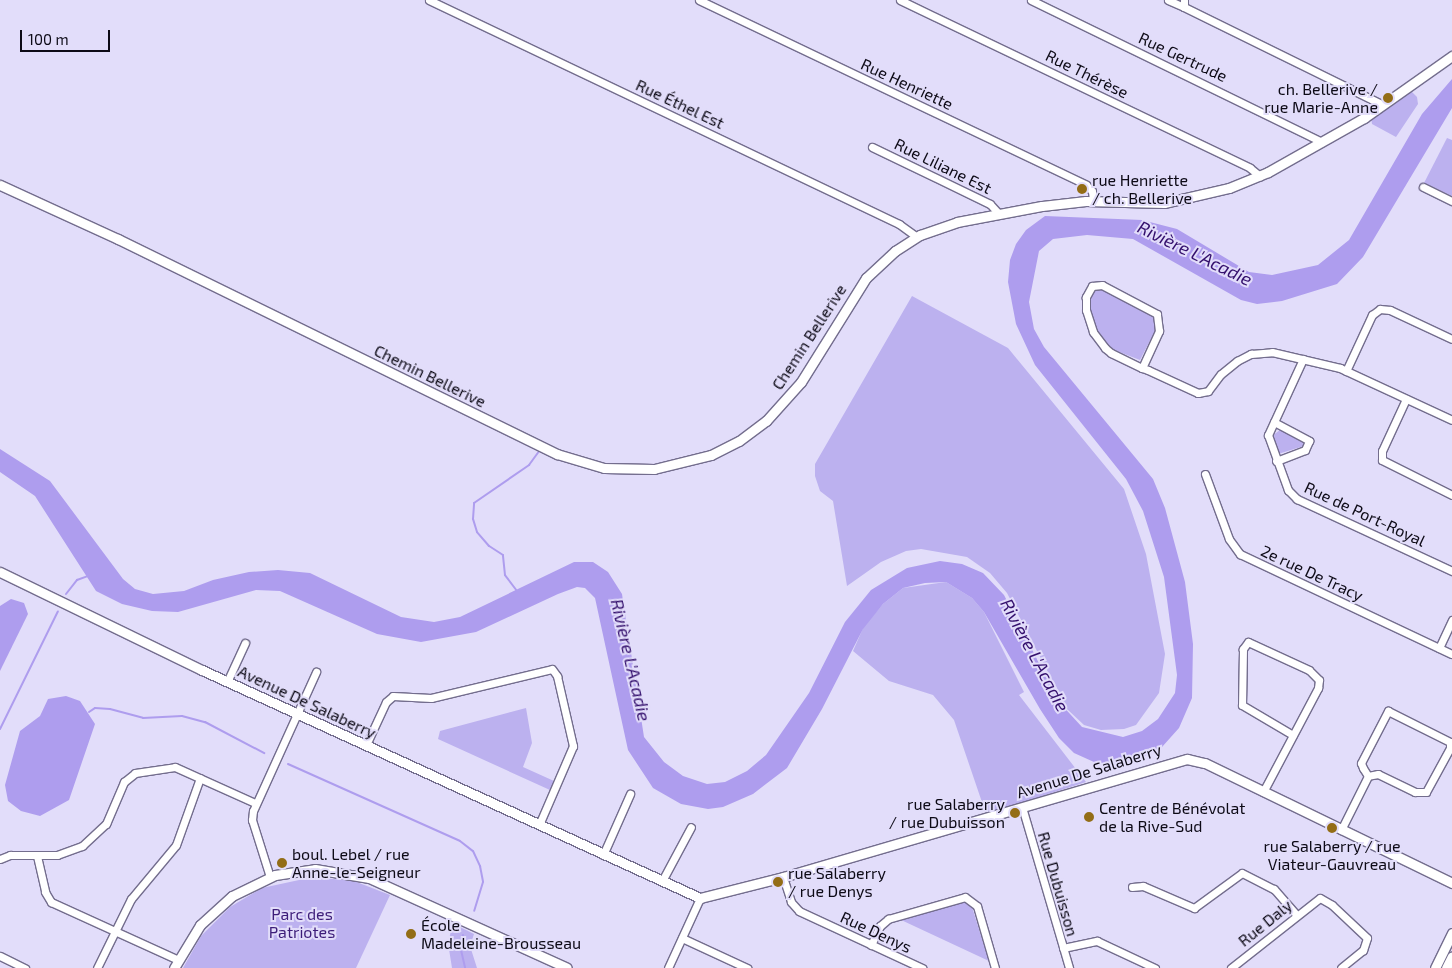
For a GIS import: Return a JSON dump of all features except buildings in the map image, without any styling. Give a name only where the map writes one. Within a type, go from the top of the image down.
[{"type":"street","name":"Rue Éthel Est","points":[[430,0],[904,227],[916,237]]},
{"type":"street","name":"Rue Henriette","points":[[699,0],[1086,185],[1092,190],[1093,201]]},
{"type":"street","name":"Rue Thérèse","points":[[900,0],[1250,168],[1260,176]]},
{"type":"street","name":"Rue Gertrude","points":[[1031,0],[1322,142]]},
{"type":"street","points":[[1168,0],[1184,3],[1382,105]]},
{"type":"street","name":"Chemin Bellerive","points":[[0,185],[118,239],[552,451],[588,464],[618,469],[654,469],[690,462],[726,448],[756,430],[797,387],[866,278],[890,255],[916,237],[949,224],[998,213],[1093,201],[1149,203],[1185,200],[1223,190],[1260,176],[1322,142],[1382,105],[1452,56]]},
{"type":"street","name":"Rue Liliane Est","points":[[872,147],[990,204],[998,213]]},
{"type":"street","points":[[1422,187],[1452,201]]},
{"type":"street","points":[[1142,368],[1159,331],[1157,314],[1102,285],[1092,286],[1085,305],[1097,339],[1109,352],[1142,368],[1198,394],[1210,389],[1226,368],[1247,356],[1272,352],[1346,371],[1452,420]]},
{"type":"street","points":[[1346,371],[1372,314],[1379,309],[1390,310],[1452,339]]},
{"type":"street","name":"Rue de Port-Royal","points":[[1303,359],[1268,438],[1286,488],[1294,497],[1452,571]]},
{"type":"street","points":[[1406,399],[1382,451],[1382,460],[1452,496]]},
{"type":"street","points":[[1274,422],[1305,437],[1309,443],[1305,450],[1276,461]]},
{"type":"street","name":"2e rue De Tracy","points":[[1205,474],[1228,539],[1240,554],[1452,654]]},
{"type":"street","name":"Avenue De Salaberry","points":[[0,572],[227,682],[700,898],[783,877],[1184,759],[1205,763],[1452,883]]},
{"type":"street","points":[[1439,648],[1452,620]]},
{"type":"street","points":[[1264,792],[1318,688],[1319,678],[1309,670],[1248,642],[1243,649],[1242,705],[1293,735]]},
{"type":"street","points":[[227,682],[245,643]]},
{"type":"street","points":[[366,745],[386,702],[393,696],[431,698],[552,669],[556,675],[573,746],[539,825]]},
{"type":"street","points":[[270,877],[252,820],[255,803],[316,672]]},
{"type":"street","points":[[1388,711],[1450,742],[1450,748],[1426,792],[1415,792],[1378,774],[1368,776],[1361,762],[1388,711]]},
{"type":"street","points":[[0,859],[10,855],[37,856],[67,852],[94,837],[110,818],[124,782],[131,775],[171,766],[255,803]]},
{"type":"street","points":[[1341,830],[1368,776]]},
{"type":"street","points":[[97,968],[114,931],[139,888],[176,845],[200,778]]},
{"type":"street","points":[[603,855],[630,794]]},
{"type":"street","name":"Rue Dubuisson","points":[[1022,807],[1068,968]]},
{"type":"street","points":[[662,881],[691,826]]},
{"type":"street","points":[[37,856],[49,900],[114,931],[176,964],[195,931],[216,908],[238,891],[270,877],[315,869],[360,875],[567,968]]},
{"type":"street","points":[[1132,887],[1143,886],[1194,908],[1242,873],[1278,892],[1297,915]]},
{"type":"street","name":"Rue Denys","points":[[783,877],[796,909],[922,968]]},
{"type":"street","points":[[871,945],[880,926],[888,919],[965,897],[977,906],[994,968]]},
{"type":"street","points":[[668,968],[700,898]]},
{"type":"street","name":"Rue Daly","points":[[1231,968],[1315,900],[1328,901],[1366,936],[1364,948],[1341,968]]},
{"type":"street","points":[[1436,968],[1452,934]]},
{"type":"street","points":[[682,938],[748,968]]},
{"type":"street","points":[[1063,948],[1097,941],[1154,968]]},
{"type":"street","points":[[0,956],[25,968]]},
{"type":"street","points":[[1446,968],[1452,956]]},
{"type":"green space","points":[[1410,90],[1417,97],[1418,104],[1396,137],[1372,124],[1371,117]]},
{"type":"green space","points":[[1447,138],[1452,140],[1452,196],[1424,183]]},
{"type":"green space","points":[[1100,288],[1144,309],[1154,318],[1155,331],[1140,360],[1114,350],[1101,337],[1092,318],[1090,302],[1093,292]]},
{"type":"green space","points":[[912,296],[1008,348],[1124,489],[1146,554],[1165,654],[1159,693],[1136,725],[1124,729],[1101,730],[1084,725],[1067,709],[1007,593],[990,573],[967,557],[921,549],[906,551],[881,562],[847,586],[833,501],[820,491],[815,476],[815,464]]},
{"type":"green space","points":[[1280,430],[1302,441],[1304,446],[1278,454],[1272,436]]},
{"type":"green space","points":[[946,582],[972,598],[984,612],[1024,692],[1019,695],[1086,782],[986,814],[954,720],[933,695],[889,681],[853,651],[864,626],[883,604],[903,588]]},
{"type":"green space","points":[[526,708],[532,743],[523,767],[554,781],[550,790],[438,739],[440,731]]},
{"type":"green space","name":"Parc des Patriotes","points":[[313,877],[354,881],[390,895],[356,968],[183,968],[201,936],[230,907],[262,888]]},
{"type":"green space","points":[[964,901],[972,907],[989,961],[899,919]]},
{"type":"green space","points":[[458,926],[474,934],[470,946],[477,968],[452,968],[448,943],[452,927]]},
{"type":"water","name":"Rivière L'Acadie","points":[[1452,79],[1452,108],[1363,257],[1337,284],[1282,301],[1257,304],[1241,300],[1133,239],[1087,235],[1053,239],[1039,251],[1029,302],[1034,329],[1044,347],[1153,479],[1165,508],[1185,582],[1193,644],[1192,698],[1179,728],[1162,747],[1139,759],[1113,765],[1094,762],[1074,753],[1059,738],[984,612],[972,598],[946,582],[925,583],[903,588],[883,604],[863,629],[822,709],[787,768],[753,794],[723,807],[708,809],[681,804],[653,788],[628,750],[595,598],[585,588],[577,587],[558,594],[476,632],[421,642],[377,634],[280,591],[256,590],[178,612],[152,611],[122,604],[96,591],[35,496],[0,472],[0,449],[50,481],[123,579],[135,589],[153,594],[184,591],[213,580],[249,572],[278,570],[310,573],[401,617],[434,622],[460,617],[574,562],[593,562],[608,572],[622,594],[644,737],[664,762],[683,776],[707,784],[725,782],[747,771],[766,755],[809,693],[845,622],[871,590],[907,568],[940,561],[962,564],[983,573],[1004,595],[1059,702],[1082,727],[1123,737],[1142,731],[1158,719],[1175,693],[1177,675],[1164,577],[1143,511],[1126,479],[1035,365],[1016,324],[1008,282],[1010,260],[1016,244],[1026,230],[1045,216],[1142,220],[1177,229],[1249,272],[1272,275],[1318,265],[1349,240],[1422,114]]},
{"type":"water","points":[[11,599],[24,603],[28,614],[0,671],[0,606]]},
{"type":"water","points":[[66,696],[80,701],[95,724],[69,800],[40,816],[21,811],[8,801],[5,785],[20,731],[40,716],[48,699]]},
{"type":"waterway","points":[[517,591],[505,575],[503,555],[489,546],[477,532],[473,519],[474,503],[529,465],[539,451]]},
{"type":"waterway","points":[[66,594],[77,580],[88,576]]},
{"type":"waterway","points":[[0,729],[58,611]]},
{"type":"waterway","points":[[89,712],[95,708],[110,709],[143,718],[182,716],[205,722],[264,753]]},
{"type":"waterway","points":[[288,764],[460,841],[473,851],[480,866],[483,882],[474,911]]},
{"type":"waterway","points":[[463,935],[461,950],[465,968]]},
{"type":"place","name":"ch. Bellerive / rue Marie-Anne","points":[[1388,98]]},
{"type":"place","name":"rue Henriette / ch. Bellerive","points":[[1082,189]]},
{"type":"place","name":"rue Salaberry / rue Dubuisson","points":[[1015,813]]},
{"type":"place","name":"Centre de Bénévolat de la Rive-Sud","points":[[1089,817]]},
{"type":"place","name":"rue Salaberry / rue Viateur-Gauvreau","points":[[1332,828]]},
{"type":"place","name":"boul. Lebel / rue Anne-le-Seigneur","points":[[282,863]]},
{"type":"place","name":"rue Salaberry / rue Denys","points":[[778,882]]},
{"type":"place","name":"École Madeleine-Brousseau","points":[[411,934]]}]
